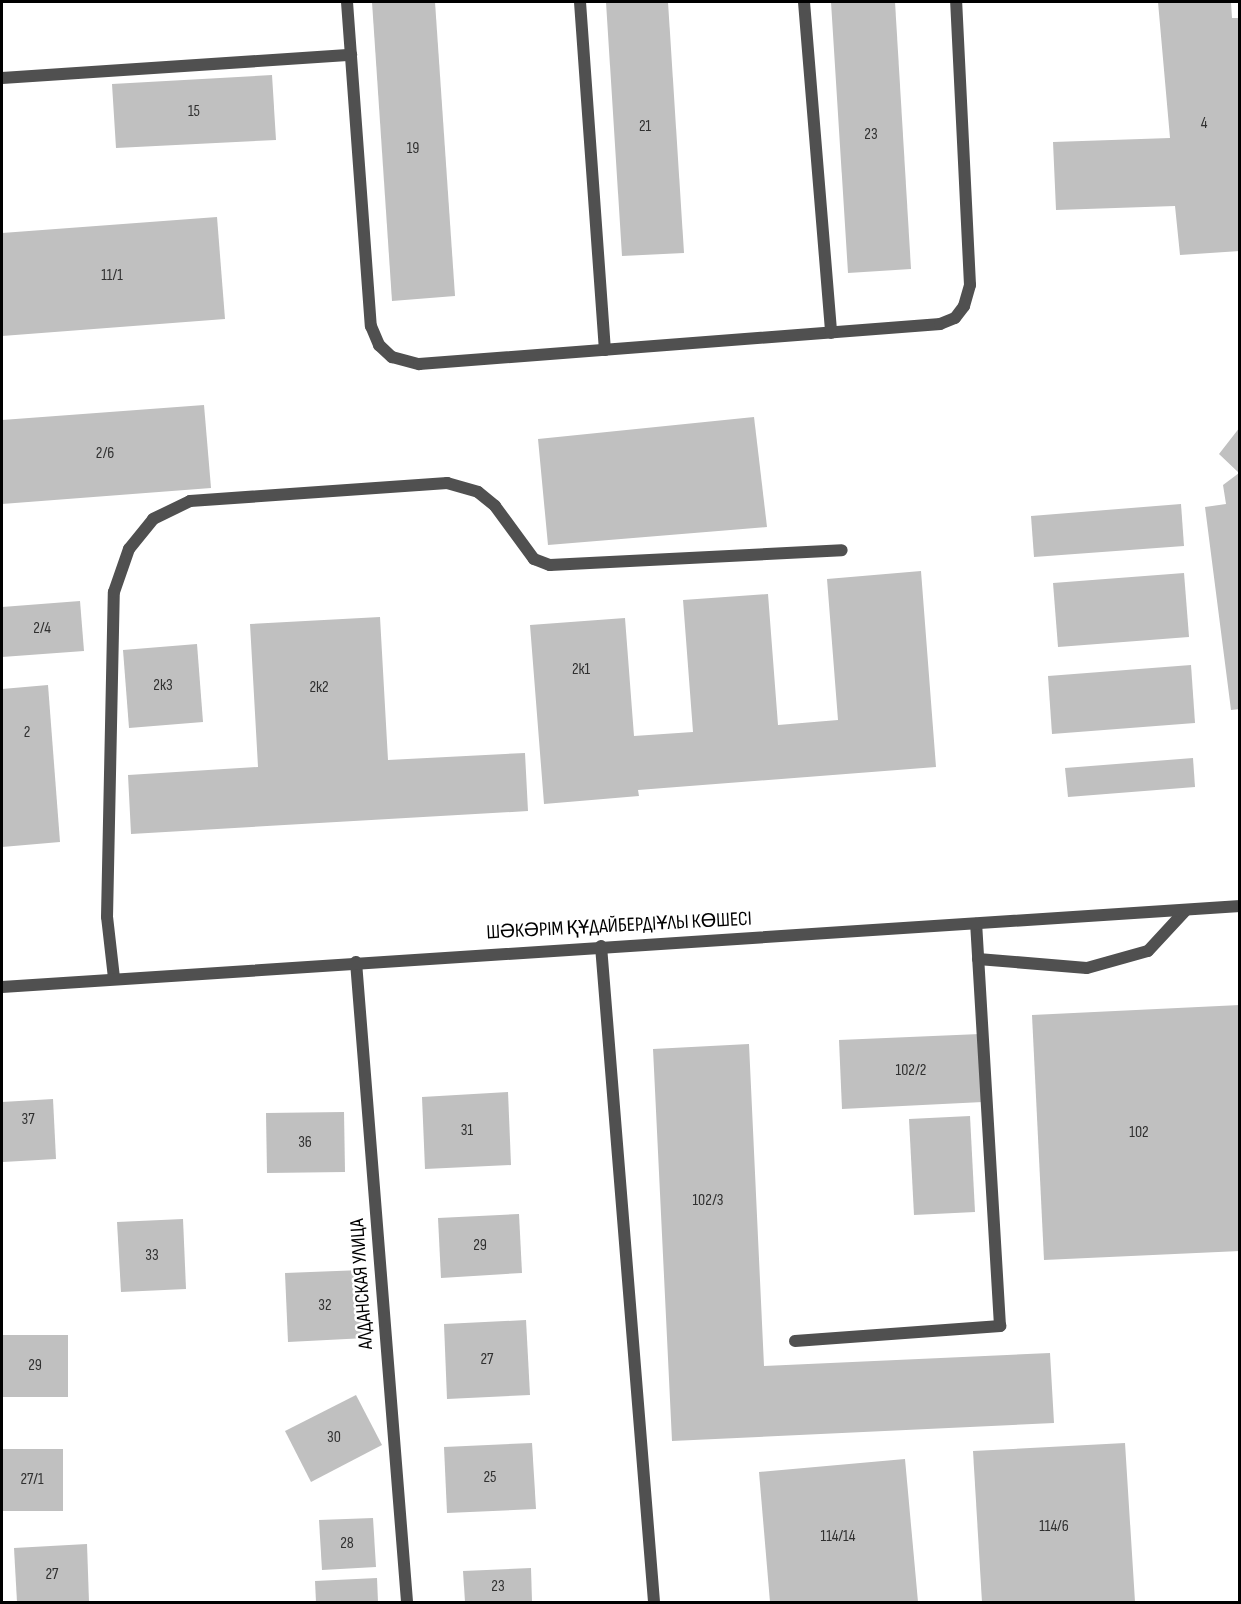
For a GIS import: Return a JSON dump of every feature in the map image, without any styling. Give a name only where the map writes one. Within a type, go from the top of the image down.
[{"type":"street","points":[[347,2],[372,326],[379,345],[392,357],[418,364],[940,324],[955,318],[964,306],[970,285],[956,2]]},
{"type":"street","points":[[580,2],[605,350]]},
{"type":"street","points":[[804,2],[831,333]]},
{"type":"street","points":[[2,78],[351,56]]},
{"type":"street","points":[[114,978],[107,917],[114,592],[129,549],[153,519],[190,501],[447,483],[478,492],[495,506],[534,559],[550,565],[842,550]]},
{"type":"street","name":"ШӘКӘРІМ ҚҰДАЙБЕРДІҰЛЫ КӨШЕСІ","points":[[2,987],[356,962],[1239,906]]},
{"type":"street","points":[[978,958],[1087,968],[1148,951],[1186,910]]},
{"type":"street","points":[[795,1341],[1000,1326],[976,924]]},
{"type":"street","points":[[601,946],[654,1602]]},
{"type":"street","name":"АЛДАНСКАЯ УЛИЦА","points":[[356,962],[407,1602]]},
{"type":"building","points":[[372,2],[435,2],[455,296],[392,301]]},
{"type":"building","points":[[606,2],[668,2],[684,253],[622,256]]},
{"type":"building","points":[[831,2],[895,2],[911,269],[848,273]]},
{"type":"building","points":[[1158,2],[1231,2],[1232,18],[1240,18],[1240,251],[1180,255],[1175,206],[1056,210],[1053,142],[1170,138]]},
{"type":"building","points":[[272,75],[276,140],[116,148],[112,84]]},
{"type":"building","points":[[217,217],[225,319],[2,336],[2,233]]},
{"type":"building","points":[[204,405],[211,488],[2,504],[2,420]]},
{"type":"building","points":[[754,417],[767,527],[548,545],[538,439]]},
{"type":"building","points":[[1240,427],[1240,709],[1231,710],[1205,507],[1226,504],[1223,485],[1239,473],[1219,454]]},
{"type":"building","points":[[1181,504],[1184,546],[1034,557],[1031,516]]},
{"type":"building","points":[[921,571],[936,767],[638,790],[639,796],[544,804],[530,625],[625,618],[634,736],[693,732],[683,600],[768,594],[778,725],[838,720],[827,579]]},
{"type":"building","points":[[1184,573],[1189,637],[1058,647],[1053,583]]},
{"type":"building","points":[[80,601],[84,651],[2,657],[2,607]]},
{"type":"building","points":[[380,617],[388,760],[525,753],[528,811],[131,834],[128,775],[258,767],[250,624]]},
{"type":"building","points":[[197,644],[203,722],[129,728],[123,650]]},
{"type":"building","points":[[1191,665],[1195,723],[1052,734],[1048,676]]},
{"type":"building","points":[[48,685],[60,842],[2,847],[2,689]]},
{"type":"building","points":[[1193,758],[1195,787],[1068,797],[1065,768]]},
{"type":"building","points":[[1240,1005],[1240,1251],[1044,1260],[1032,1015]]},
{"type":"building","points":[[980,1034],[983,1102],[842,1109],[839,1040]]},
{"type":"building","points":[[749,1044],[764,1366],[1050,1353],[1054,1423],[672,1441],[653,1049]]},
{"type":"building","points":[[508,1092],[511,1165],[425,1169],[422,1097]]},
{"type":"building","points":[[53,1099],[56,1159],[3,1162],[2,1102]]},
{"type":"building","points":[[344,1112],[345,1172],[267,1173],[266,1113]]},
{"type":"building","points":[[970,1116],[975,1212],[914,1215],[909,1119]]},
{"type":"building","points":[[519,1214],[522,1273],[441,1278],[438,1218]]},
{"type":"building","points":[[183,1219],[186,1289],[121,1292],[117,1222]]},
{"type":"building","points":[[362,1270],[366,1338],[288,1342],[285,1273]]},
{"type":"building","points":[[526,1320],[530,1395],[447,1399],[444,1324]]},
{"type":"building","points":[[2,1335],[68,1335],[68,1397],[2,1397]]},
{"type":"building","points":[[356,1395],[382,1445],[311,1482],[285,1431]]},
{"type":"building","points":[[532,1443],[536,1509],[447,1513],[444,1447]]},
{"type":"building","points":[[1125,1443],[1135,1602],[982,1602],[973,1451]]},
{"type":"building","points":[[2,1449],[63,1449],[63,1511],[2,1511]]},
{"type":"building","points":[[905,1459],[918,1602],[770,1602],[759,1472]]},
{"type":"building","points":[[373,1518],[376,1567],[322,1570],[319,1520]]},
{"type":"building","points":[[87,1544],[89,1602],[17,1602],[14,1548]]},
{"type":"building","points":[[531,1568],[532,1602],[465,1602],[463,1571]]},
{"type":"building","points":[[377,1578],[378,1602],[316,1602],[315,1581]]}]
